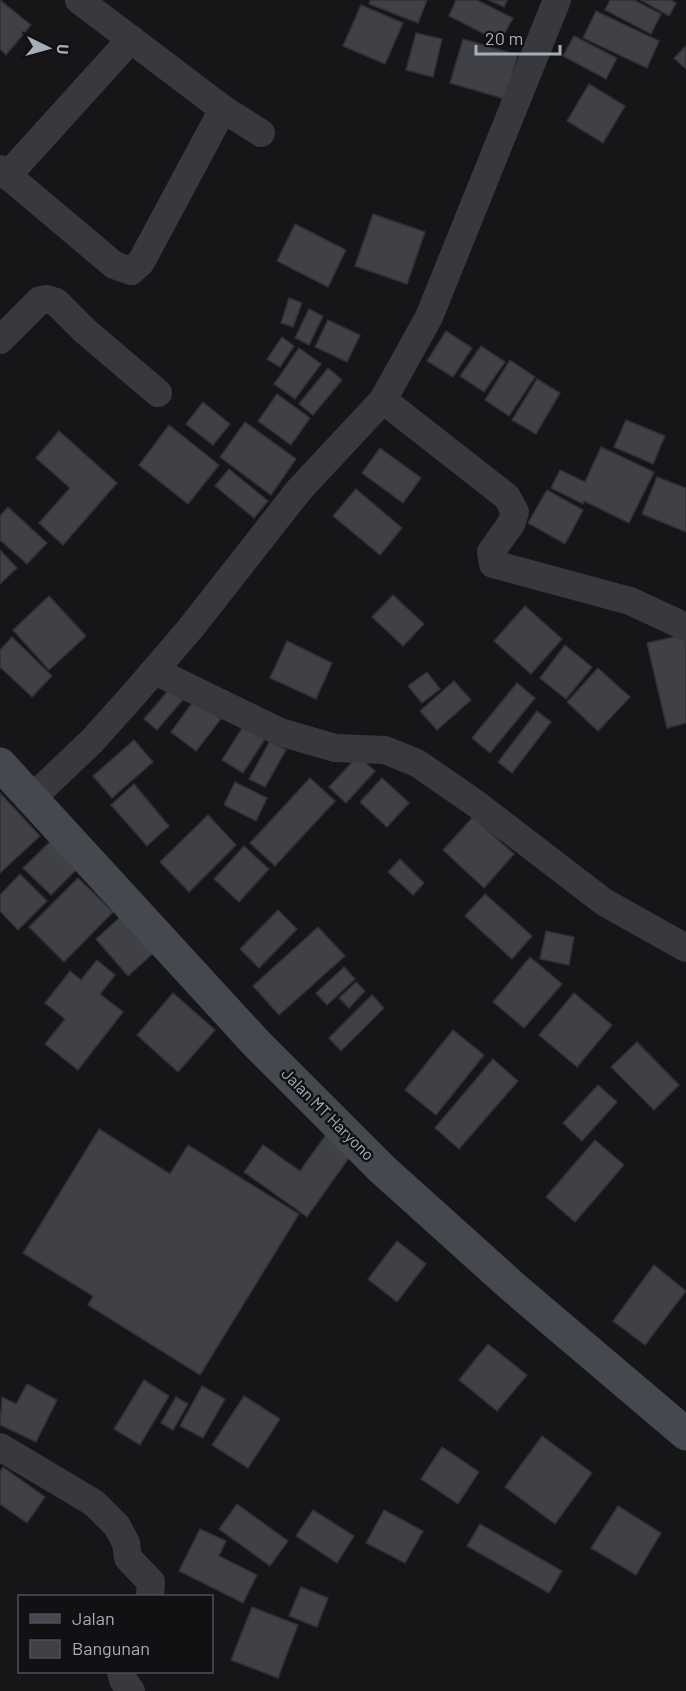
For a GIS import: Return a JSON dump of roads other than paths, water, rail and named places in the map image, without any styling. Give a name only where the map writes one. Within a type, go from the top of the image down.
[{"type":"main road","name":"Jalan MT Haryono","points":[[0,764],[257,1044],[382,1169],[513,1287],[686,1434]]},
{"type":"street","points":[[79,0],[223,109],[261,133]]},
{"type":"street","points":[[31,799],[92,741],[155,671],[299,490],[382,400],[429,317],[557,0]]},
{"type":"street","points":[[131,39],[4,172],[114,265],[131,271],[141,262],[223,109]]},
{"type":"street","points":[[0,340],[40,300],[46,298],[56,302],[84,330],[158,393]]},
{"type":"street","points":[[382,400],[507,497],[515,512],[511,524],[491,552],[493,564],[630,601],[686,627]]},
{"type":"street","points":[[155,671],[280,732],[335,748],[385,750],[417,763],[475,802],[604,902],[686,948]]},
{"type":"street","points":[[0,1447],[94,1503],[117,1526],[126,1543],[128,1558],[151,1582],[150,1595]]},
{"type":"street","points":[[121,1673],[123,1680],[131,1691]]}]
